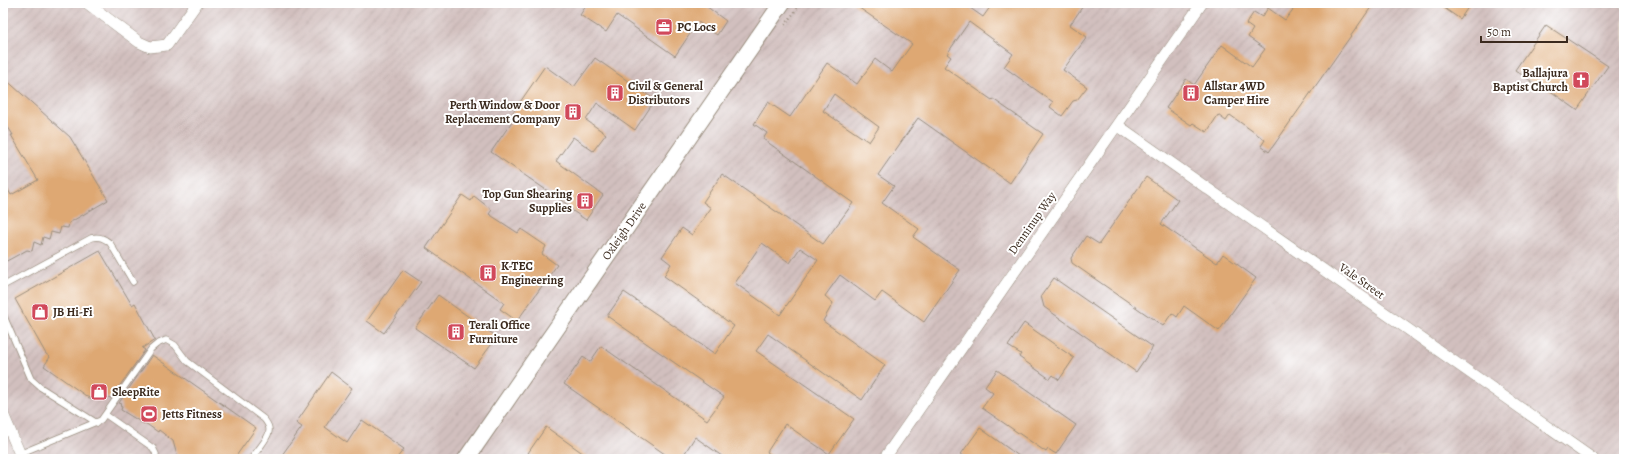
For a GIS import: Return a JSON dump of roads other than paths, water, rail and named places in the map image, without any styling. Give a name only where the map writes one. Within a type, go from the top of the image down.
[{"type":"street","points":[[87,3],[139,42],[150,47],[167,44],[197,3]]},
{"type":"street","name":"Oxleigh Drive","points":[[466,459],[782,3]]},
{"type":"street","name":"Denninup Way","points":[[884,459],[1202,3]]},
{"type":"street","name":"Vale Street","points":[[1116,125],[1593,459]]},
{"type":"street","points":[[3,414],[21,456]]},
{"type":"lane","points":[[3,286],[91,238],[97,237],[110,242],[133,282]]},
{"type":"lane","points":[[3,314],[31,379],[40,387],[97,422]]},
{"type":"lane","points":[[21,456],[97,422],[106,415],[151,349],[163,340],[169,341],[175,345],[187,361],[264,419],[268,424],[270,431],[251,459]]},
{"type":"lane","points":[[106,415],[153,448],[156,454],[155,459]]},
{"type":"place","name":"PC Locs","points":[[664,27]]},
{"type":"place","name":"Ballajura Baptist Church","points":[[1581,80]]},
{"type":"place","name":"Civil & General Distributors","points":[[615,93]]},
{"type":"place","name":"Allstar 4WD Camper Hire","points":[[1191,93]]},
{"type":"place","name":"Perth Window & Door Replacement Company","points":[[573,112]]},
{"type":"place","name":"Top Gun Shearing Supplies","points":[[585,201]]},
{"type":"place","name":"K-TEC Engineering","points":[[488,273]]},
{"type":"place","name":"JB Hi-Fi","points":[[40,312]]},
{"type":"place","name":"Terali Office Furniture","points":[[456,332]]},
{"type":"place","name":"SleepRite","points":[[99,392]]},
{"type":"place","name":"Jetts Fitness","points":[[149,414]]}]
